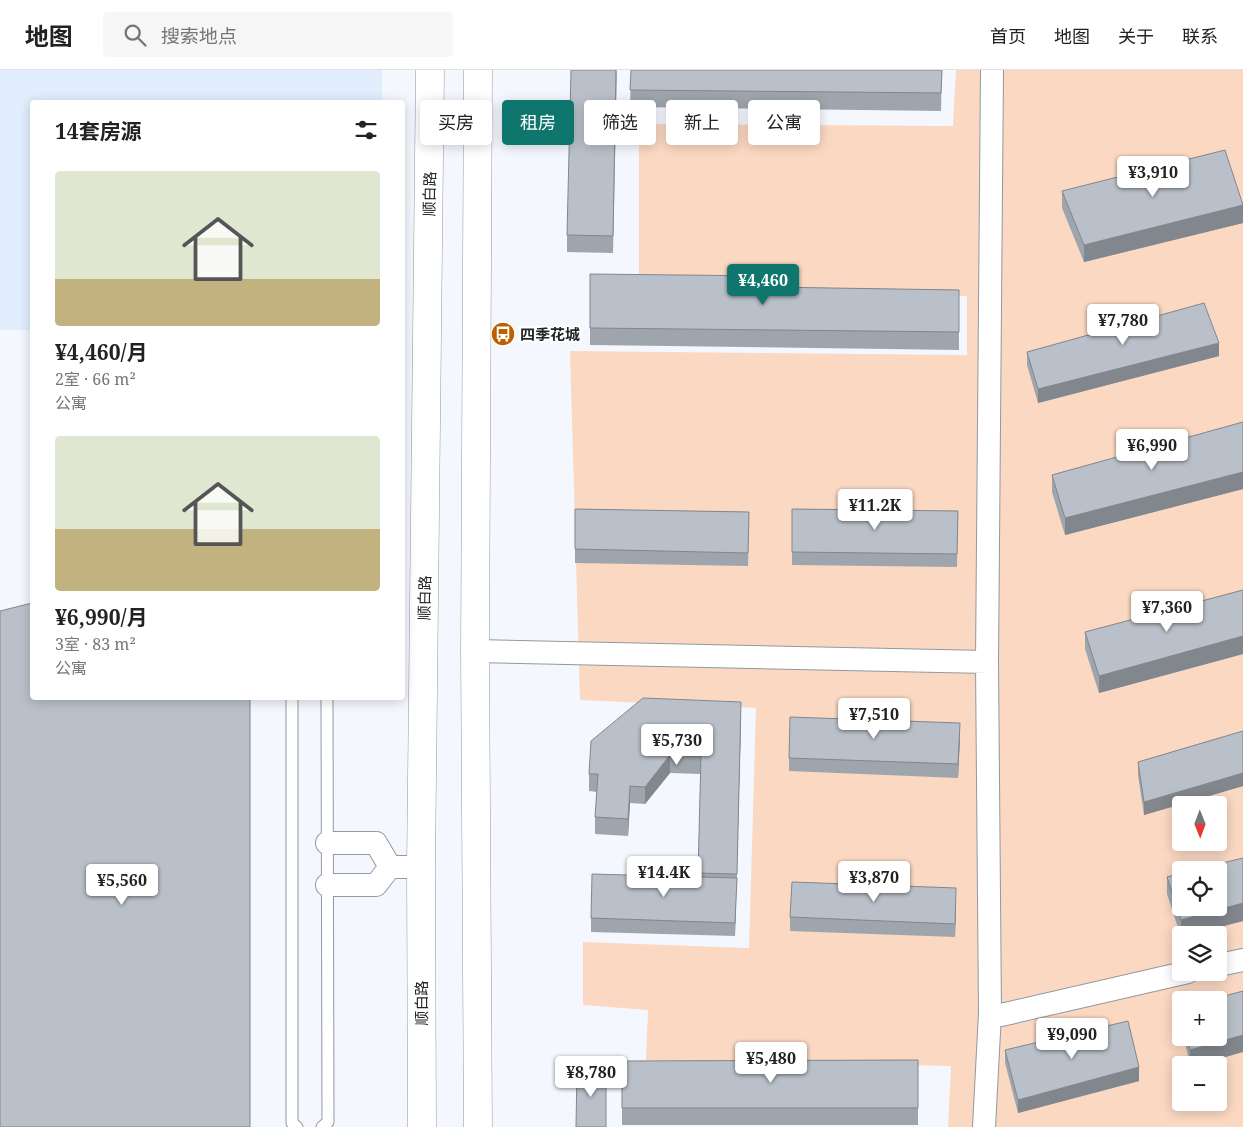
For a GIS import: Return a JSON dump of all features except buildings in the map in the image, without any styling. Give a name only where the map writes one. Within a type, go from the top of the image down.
[{"type":"main road","name":"顺白路","points":[[421,1127],[421,867],[430,70]]},
{"type":"main road","points":[[478,70],[475,651],[478,1127]]},
{"type":"street","points":[[984,1127],[990,1013],[987,662],[992,70]]},
{"type":"street","points":[[475,651],[987,662]]},
{"type":"street","points":[[327,843],[376,843],[390,867]]},
{"type":"street","points":[[390,867],[421,867]]},
{"type":"street","points":[[328,885],[376,885],[390,867]]},
{"type":"street","points":[[1227,963],[1243,960]]},
{"type":"street","points":[[990,1013],[1001,1016],[1172,976]]},
{"type":"lane","points":[[292,700],[292,1123],[297,1127]]},
{"type":"lane","points":[[322,1127],[328,1122],[327,700]]},
{"type":"shaded area","points":[[0,70],[382,70],[382,100],[30,100],[30,330],[0,330]]},
{"type":"shaded area","points":[[956,70],[1243,70],[1243,1127],[948,1127],[951,1066],[646,1060],[648,1010],[583,1005],[583,942],[749,948],[756,708],[580,700],[570,351],[967,355],[967,296],[639,284],[639,145],[656,145],[656,124],[666,124],[666,145],[738,145],[738,125],[748,125],[748,145],[820,145],[820,125],[953,126]]},
{"type":"place","name":"四季花城","points":[[503,334]]}]
